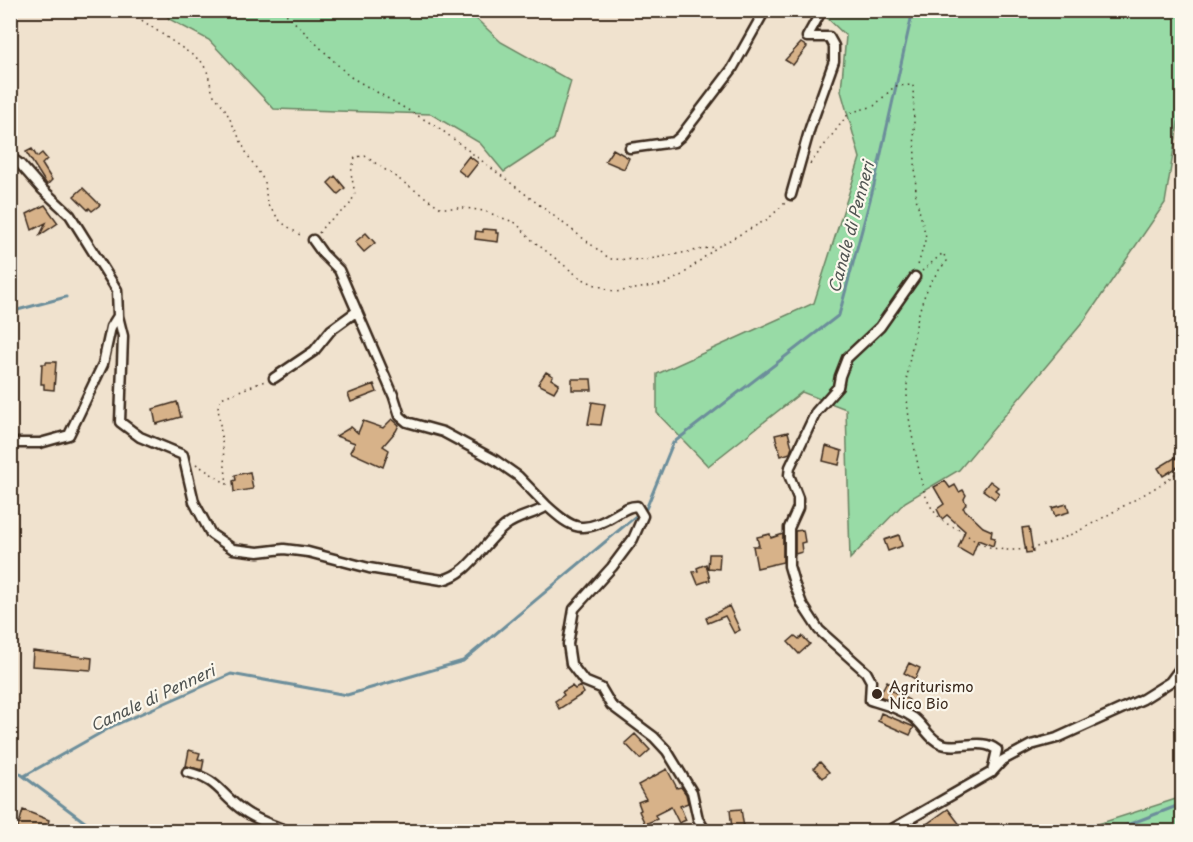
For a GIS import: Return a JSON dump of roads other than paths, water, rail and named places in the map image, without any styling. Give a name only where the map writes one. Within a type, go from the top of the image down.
[{"type":"street","points":[[630,148],[674,142],[681,136],[732,69],[765,10]]},
{"type":"street","points":[[791,195],[810,128],[834,61],[834,46],[829,37],[807,37],[822,10]]},
{"type":"street","points":[[10,157],[20,164],[70,215],[117,290],[118,316],[123,336],[120,422],[141,437],[183,455],[194,502],[211,534],[233,549],[258,552],[284,549],[308,552],[369,568],[442,580],[452,578],[478,555],[503,527],[547,506]]},
{"type":"street","points":[[314,240],[323,254],[339,270],[400,416],[407,422],[443,432],[495,460],[518,476],[566,523],[577,527],[593,526],[604,522],[629,506],[637,506],[643,516],[633,539],[612,567],[573,609],[568,644],[572,664],[584,681],[601,688],[610,705],[654,737],[667,751],[692,792],[698,819],[706,831]]},
{"type":"street","points":[[915,277],[880,327],[847,358],[838,387],[816,412],[789,467],[789,475],[798,498],[798,508],[789,528],[789,566],[802,604],[812,622],[866,672],[871,681],[870,700],[904,712],[915,719],[941,744],[953,747],[981,744],[992,746],[996,750],[992,772]]},
{"type":"street","points":[[274,378],[314,351],[331,330],[357,311]]},
{"type":"street","points":[[10,443],[40,443],[69,435],[103,364],[111,327],[118,316]]},
{"type":"street","points":[[887,831],[992,772],[1004,760],[1031,745],[1065,735],[1143,699],[1170,682],[1182,666]]},
{"type":"street","points":[[187,772],[203,776],[222,789],[245,812],[291,831]]},
{"type":"waterway","name":"Canale di Penneri","points":[[646,509],[673,443],[839,315],[874,185],[913,10]]},
{"type":"waterway","points":[[10,312],[66,297]]},
{"type":"waterway","name":"Canale di Penneri","points":[[24,776],[113,726],[231,674],[347,695],[463,661],[636,516]]},
{"type":"waterway","points":[[10,766],[98,832]]},
{"type":"waterway","points":[[1109,832],[1182,804]]},
{"type":"place","name":"Agriturismo Nico Bio","points":[[877,694]]}]
